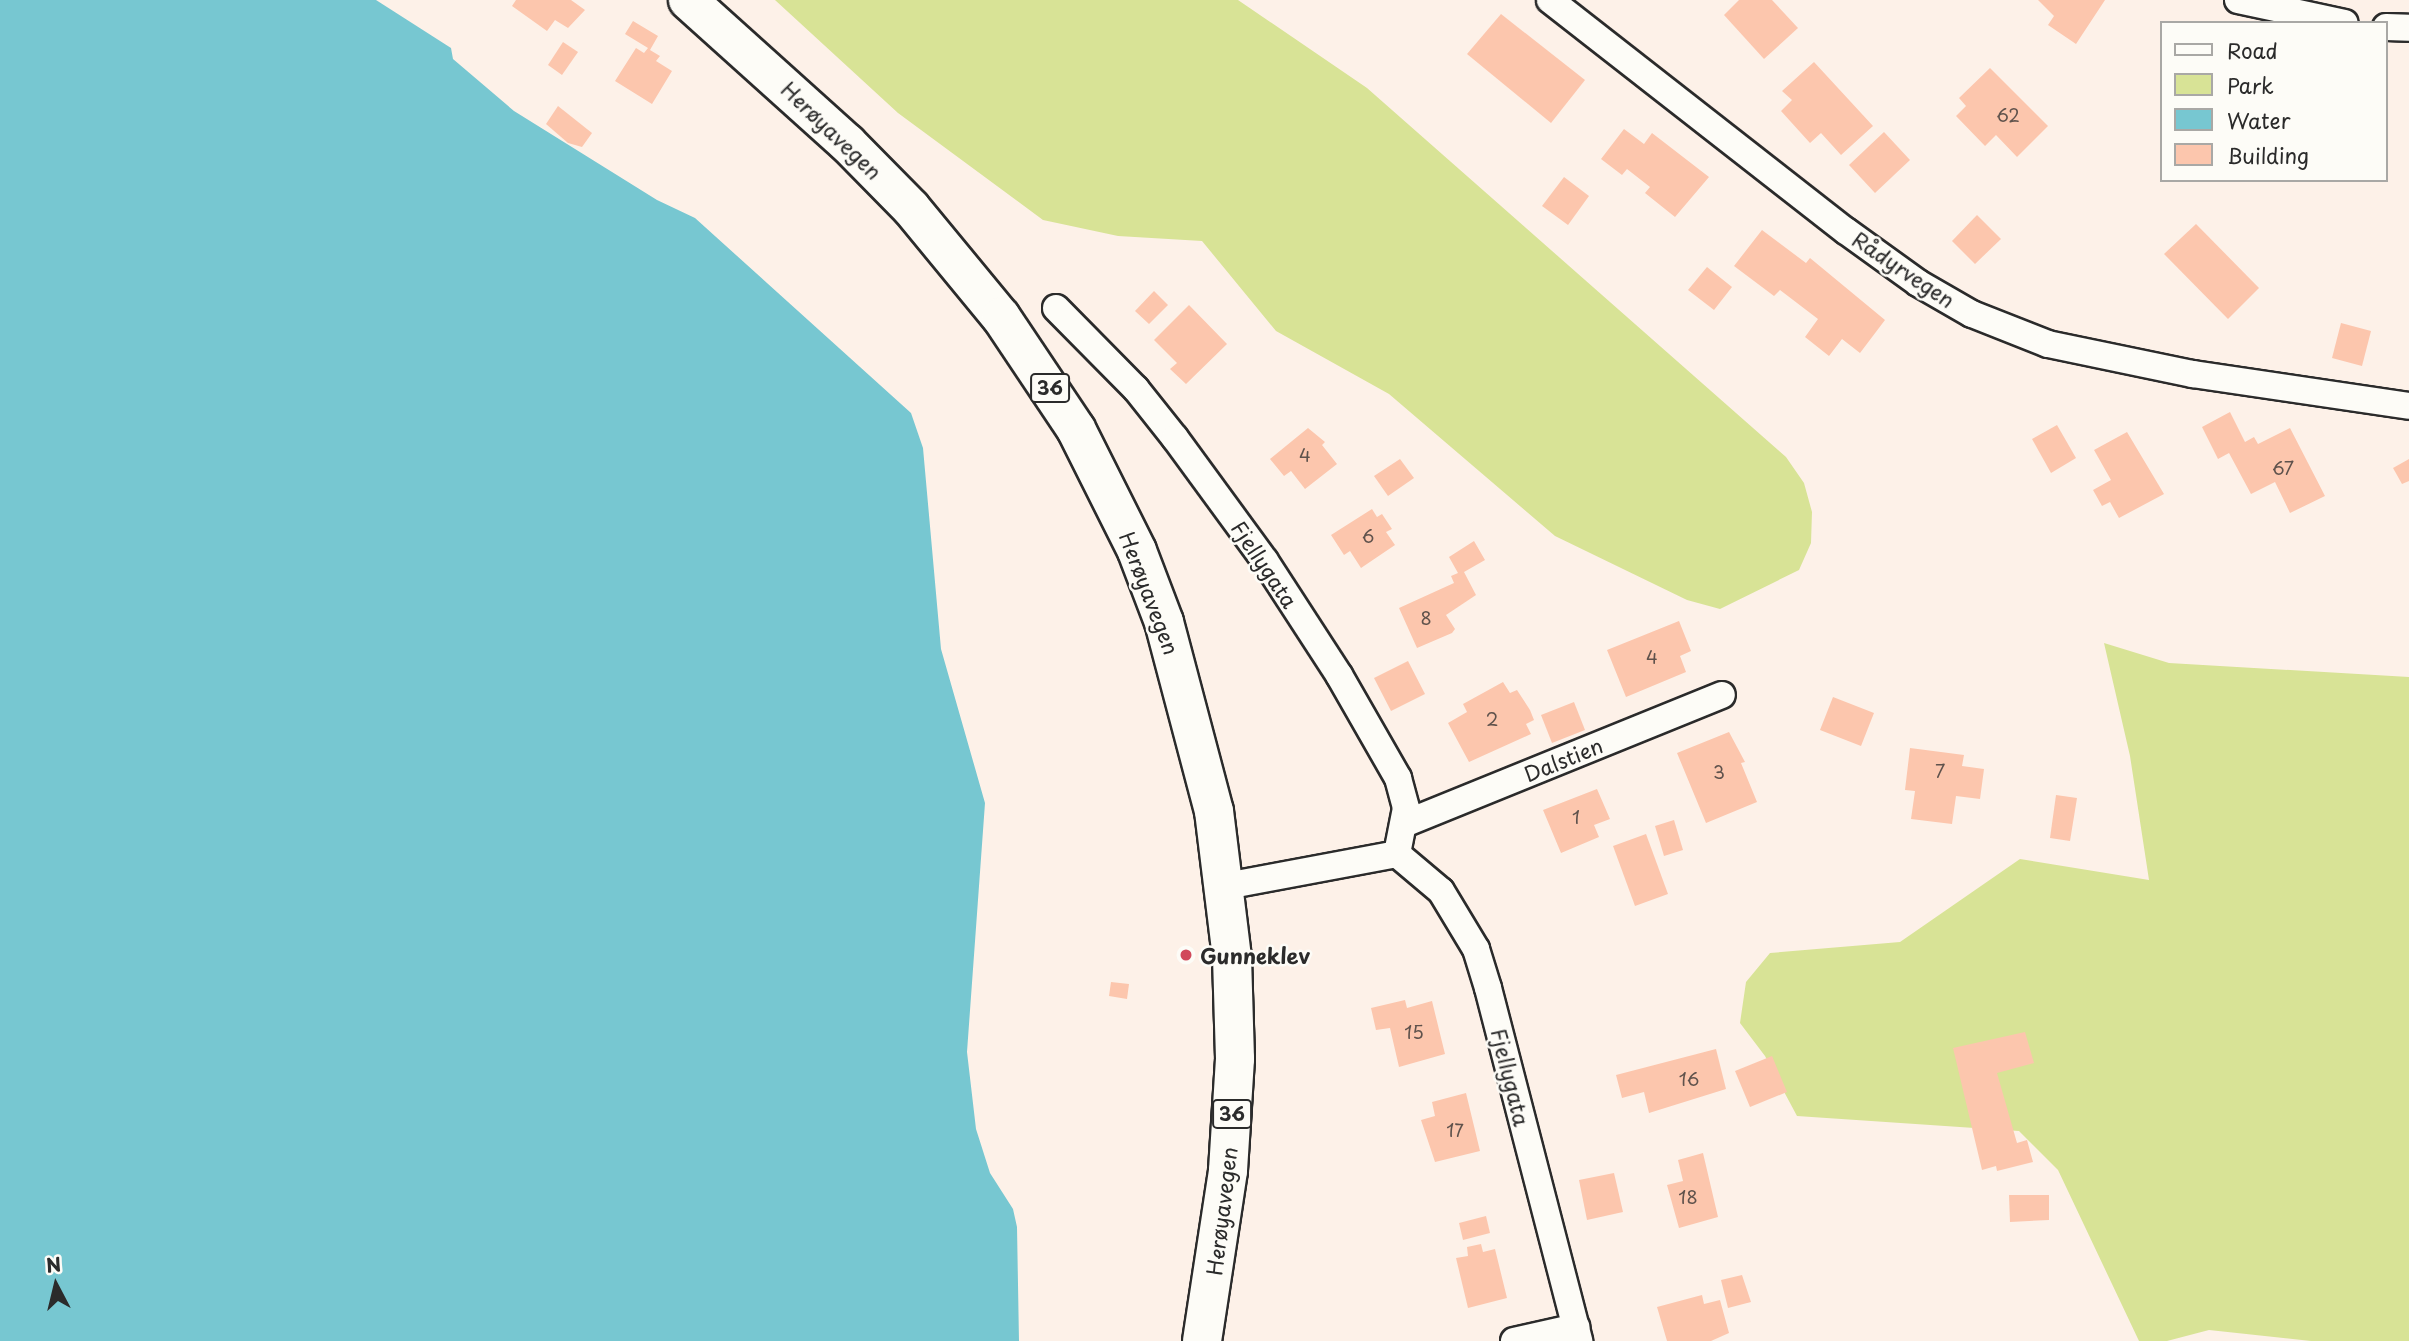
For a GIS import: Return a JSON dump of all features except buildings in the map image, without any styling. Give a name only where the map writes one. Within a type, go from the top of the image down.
[{"type":"highway","name":"Herøyavegen","points":[[688,0],[796,95],[911,208],[1001,317],[1076,429],[1137,551],[1164,622],[1203,756],[1226,886],[1234,1016],[1233,1113],[1202,1341]]},
{"type":"street","name":"Rådyrvegen","points":[[1550,0],[1846,231],[1918,283],[1972,314],[2049,344],[2193,373],[2409,406]]},
{"type":"street","points":[[2238,0],[2336,21]]},
{"type":"street","points":[[2388,27],[2409,28]]},
{"type":"street","name":"Fjellygata","points":[[1056,308],[1136,390],[1265,561],[1377,737],[1398,778],[1406,808],[1397,854],[1441,891],[1476,949],[1578,1334],[1514,1341]]},
{"type":"street","name":"Dalstien","points":[[1404,824],[1722,695]]},
{"type":"street","points":[[1226,886],[1397,854]]},
{"type":"green space","points":[[775,0],[1238,0],[1367,88],[1786,457],[1804,483],[1812,512],[1811,543],[1799,570],[1720,609],[1687,600],[1555,536],[1389,394],[1276,331],[1202,241],[1118,236],[1043,220],[898,113]]},
{"type":"green space","points":[[2104,643],[2169,663],[2409,677],[2409,1341],[2311,1341],[2209,1330],[2167,1341],[2139,1341],[2058,1170],[2019,1131],[1797,1116],[1765,1056],[1740,1023],[1746,982],[1770,953],[1900,942],[2020,859],[2149,880],[2130,756]]},
{"type":"water","points":[[0,0],[376,0],[451,48],[453,59],[514,111],[657,200],[695,218],[911,413],[923,448],[941,649],[985,803],[967,1052],[976,1129],[990,1173],[1013,1209],[1017,1227],[1019,1341],[0,1341]]},
{"type":"place","name":"Gunneklev","points":[[1186,955]]}]
